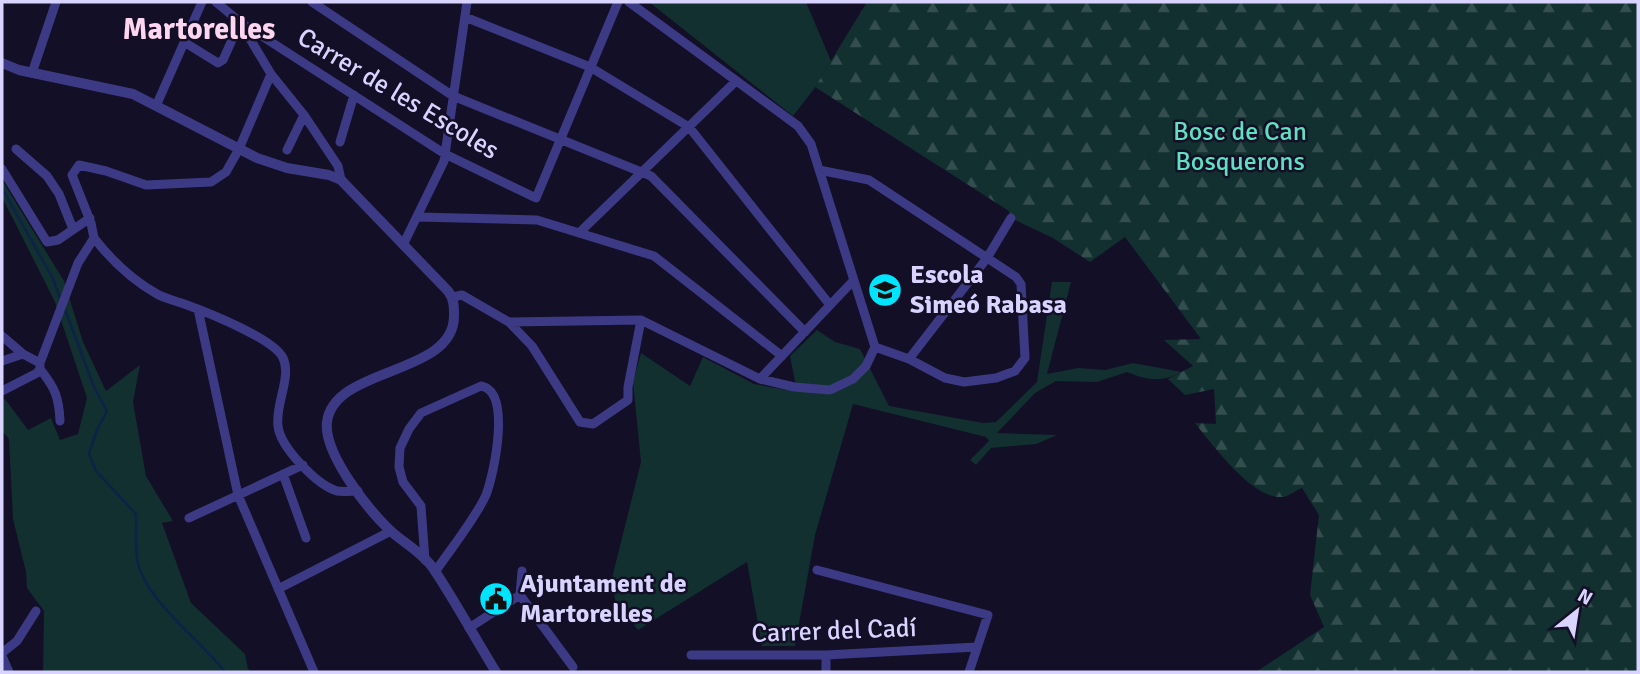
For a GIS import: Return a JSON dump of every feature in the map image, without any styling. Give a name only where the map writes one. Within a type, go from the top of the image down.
[{"type":"street","points":[[32,73],[56,2]]},
{"type":"street","points":[[156,106],[202,2]]},
{"type":"street","points":[[216,2],[240,22],[271,74],[304,115],[338,166],[341,180]]},
{"type":"street","points":[[312,2],[453,96],[651,176],[804,332]]},
{"type":"street","points":[[403,245],[445,154],[467,2]]},
{"type":"street","points":[[561,138],[618,2]]},
{"type":"street","points":[[509,322],[641,320],[760,379],[794,387],[830,390],[852,379],[866,366],[875,347],[811,145],[798,126],[629,2]]},
{"type":"street","points":[[465,18],[590,67],[689,127],[830,305]]},
{"type":"street","points":[[184,42],[218,63],[223,60],[240,22]]},
{"type":"street","name":"Carrer de les Escoles","points":[[240,22],[445,154],[536,198],[561,138]]},
{"type":"street","points":[[2,63],[32,73],[133,94],[239,149],[287,168],[329,175],[341,180],[453,297],[454,322],[446,341],[426,356],[356,387],[344,396],[328,415],[328,440],[338,463],[358,491],[391,531],[435,572],[496,672]]},
{"type":"street","points":[[271,74],[239,149],[226,172],[211,181],[146,185],[79,165],[72,175],[90,218],[94,238],[135,281],[161,296],[198,309],[271,343],[284,359],[286,377],[280,393],[278,427],[282,438],[303,466],[324,484],[338,491],[358,491]]},
{"type":"street","points":[[579,233],[736,80]]},
{"type":"street","points":[[340,142],[354,95]]},
{"type":"street","points":[[287,150],[304,115]]},
{"type":"street","points":[[16,149],[47,176],[58,194],[72,229]]},
{"type":"street","points":[[2,169],[47,242],[58,240],[90,218]]},
{"type":"street","points":[[819,170],[869,180],[1016,277],[1021,284],[1025,358],[1015,371],[996,378],[964,382],[945,378],[909,359],[875,347]]},
{"type":"street","points":[[418,217],[537,220],[654,256],[782,356]]},
{"type":"street","points":[[909,359],[987,258],[1011,218]]},
{"type":"street","points":[[2,391],[37,373],[78,263],[94,238]]},
{"type":"street","points":[[760,379],[853,281]]},
{"type":"street","points":[[453,297],[463,295],[509,322],[532,346],[580,422],[593,424],[628,400],[641,320]]},
{"type":"street","points":[[198,309],[238,495],[314,672]]},
{"type":"street","points":[[2,335],[40,366],[60,400],[60,421]]},
{"type":"street","points":[[2,361],[23,354]]},
{"type":"street","points":[[425,560],[421,506],[403,482],[399,467],[400,449],[409,429],[421,413],[481,386],[488,387],[494,393],[500,417],[491,478],[485,497],[435,572]]},
{"type":"street","points":[[189,518],[303,466]]},
{"type":"street","points":[[283,474],[306,538]]},
{"type":"street","points":[[278,589],[391,531]]},
{"type":"street","points":[[817,570],[988,615],[969,672]]},
{"type":"street","points":[[522,571],[520,594],[573,667]]},
{"type":"street","points":[[469,628],[520,594]]},
{"type":"street","points":[[9,672],[2,655],[17,641],[36,611]]},
{"type":"street","name":"Carrer del Cadí","points":[[691,655],[826,655],[977,647]]},
{"type":"street","points":[[826,655],[826,672]]},
{"type":"green space","points":[[649,2],[806,2],[831,61],[793,116]]},
{"type":"green space","name":"Bosc de Can Bosquerons","points":[[867,2],[1638,2],[1638,672],[1256,672],[1324,627],[1310,595],[1319,515],[1302,488],[1282,497],[1271,496],[1258,490],[1234,469],[1195,423],[1216,424],[1214,389],[1185,395],[1168,379],[1193,366],[1164,340],[1201,339],[1125,237],[1090,262],[1053,238],[1011,218],[1009,211],[815,87]]},
{"type":"green space","points":[[2,180],[64,281],[83,342],[106,391],[140,365],[133,402],[146,476],[173,521],[162,523],[191,603],[245,654],[248,669],[252,672],[43,672],[44,611],[27,588],[26,572],[13,519],[9,439],[2,431],[2,400],[5,399],[28,430],[51,418],[60,440],[78,434],[87,398],[55,302],[2,197]]},
{"type":"green space","points":[[1052,282],[1071,282],[1047,374],[1078,368],[1105,370],[1133,363],[1182,372],[1161,379],[1127,372],[1097,382],[1056,381],[1035,393],[997,433],[1057,435],[1036,444],[991,448],[976,465],[970,460],[989,441],[986,437],[853,404],[815,535],[795,646],[762,646],[747,562],[638,630],[616,603],[611,582],[641,462],[633,382],[641,353],[690,386],[703,357],[754,384],[797,392],[790,356],[817,330],[835,342],[860,349],[889,406],[983,423],[996,422],[1037,382]]},
{"type":"waterway","points":[[2,188],[53,279],[61,301]]},
{"type":"waterway","points":[[64,307],[94,387],[107,411],[89,454],[96,471],[136,514],[137,557],[143,577],[163,606],[225,672]]},
{"type":"place","name":"Escola Simeó Rabasa","points":[[885,290]]},
{"type":"place","name":"Ajuntament de Martorelles","points":[[496,599]]},
{"type":"district","name":"Martorelles","points":[[199,29]]}]
